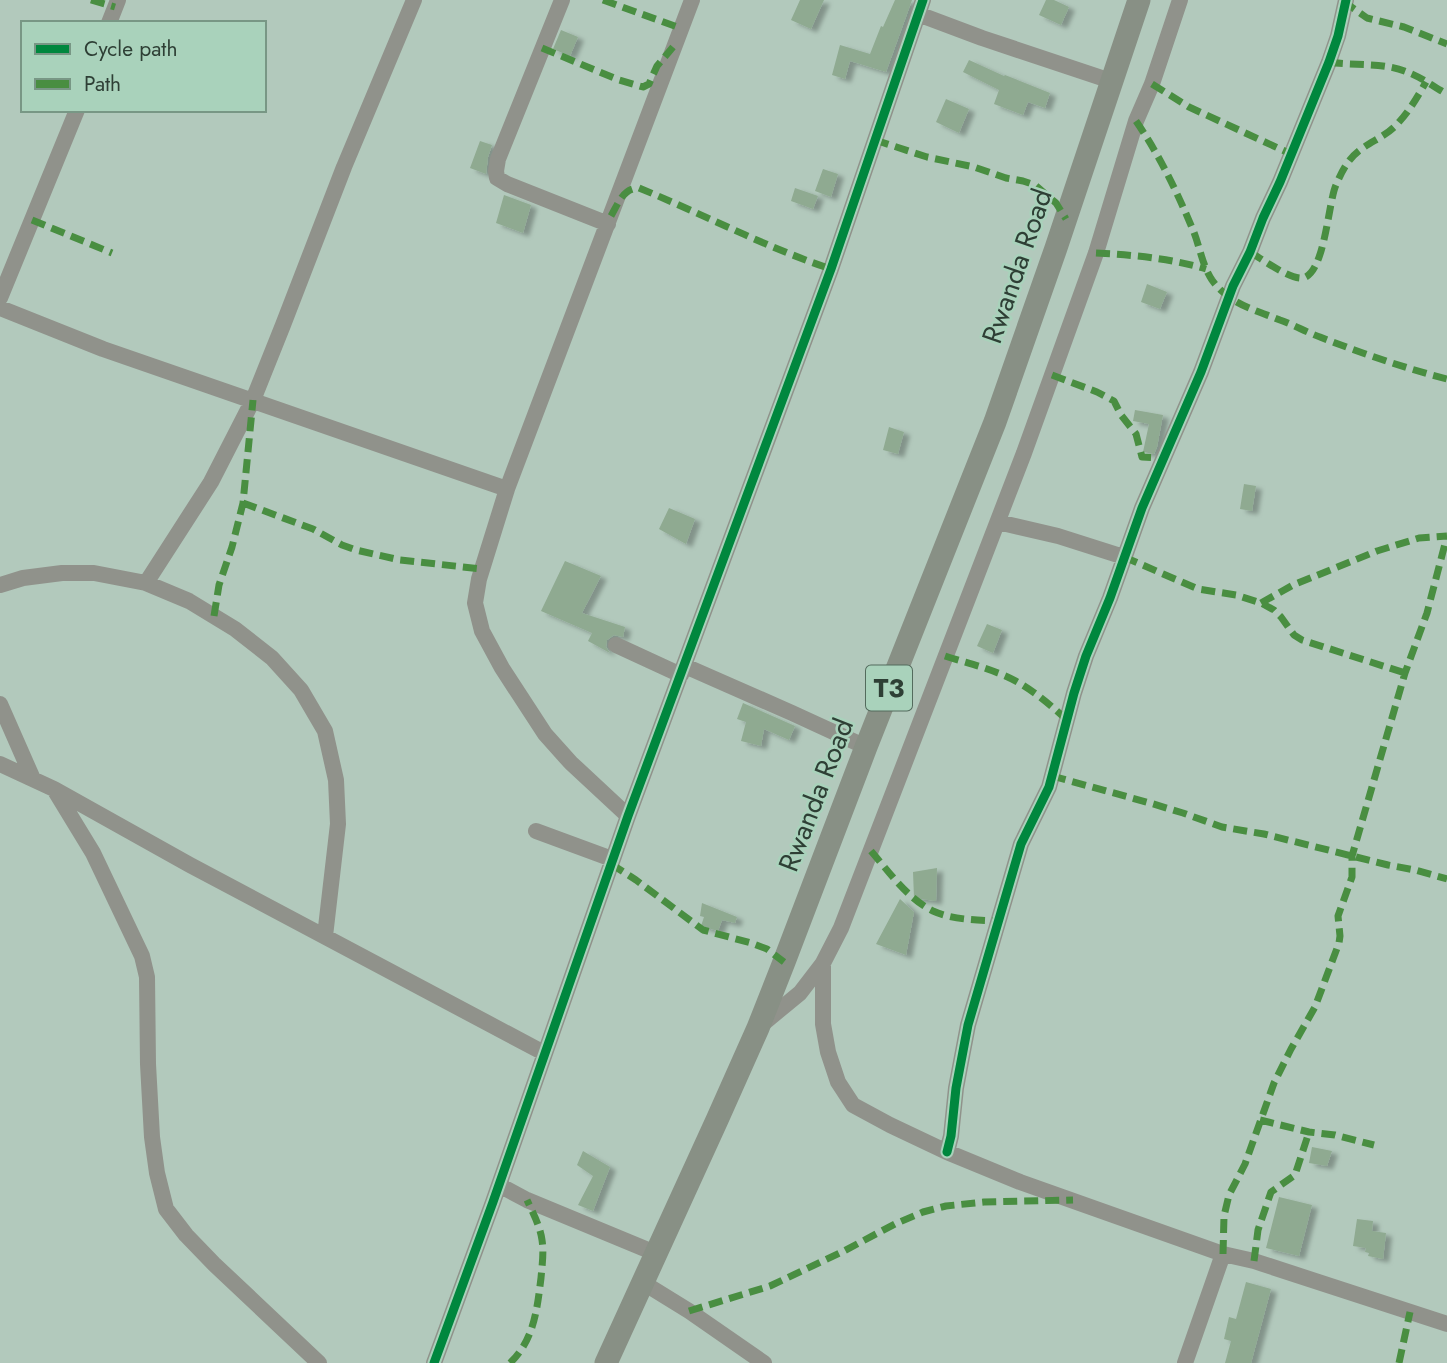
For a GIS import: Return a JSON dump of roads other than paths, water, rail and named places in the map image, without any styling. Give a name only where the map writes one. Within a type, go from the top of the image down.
[{"type":"highway","name":"Rwanda Road","points":[[606,1363],[758,1028],[995,422],[1139,0]]},
{"type":"street","points":[[110,21],[118,0]]},
{"type":"street","points":[[146,583],[211,482],[253,400],[344,167],[414,0]]},
{"type":"street","points":[[562,0],[498,159],[497,178],[608,224]]},
{"type":"street","points":[[628,816],[571,763],[545,734],[502,668],[482,631],[475,603],[479,579],[507,489],[692,0]]},
{"type":"street","points":[[758,1028],[800,993],[823,963],[841,928],[1024,453],[1096,253],[1136,121],[1163,53],[1180,0]]},
{"type":"street","points":[[947,1152],[968,1025],[1021,844],[1049,787],[1074,693],[1142,508],[1329,62],[1346,0]]},
{"type":"street","points":[[434,1363],[612,859],[831,269],[921,7],[1006,46],[1111,81]]},
{"type":"street","points":[[0,298],[76,112]]},
{"type":"street","points":[[0,308],[103,349],[507,489]]},
{"type":"street","points":[[998,522],[1058,536],[1124,557]]},
{"type":"street","points":[[0,585],[23,578],[62,573],[94,573],[146,583],[189,601],[235,629],[272,658],[301,691],[325,731],[336,780],[338,824],[325,936]]},
{"type":"street","points":[[616,645],[792,713],[866,747]]},
{"type":"street","points":[[0,704],[33,779]]},
{"type":"street","points":[[0,764],[54,789],[190,865],[544,1053]]},
{"type":"street","points":[[54,789],[93,853],[142,956],[147,977],[152,1137],[166,1209],[214,1264],[319,1363]]},
{"type":"street","points":[[536,831],[612,859]]},
{"type":"street","points":[[823,963],[823,1024],[828,1052],[838,1082],[853,1105],[947,1152],[1020,1182],[1223,1254],[1254,1261],[1447,1324]]},
{"type":"street","points":[[499,1185],[527,1200],[655,1254]]},
{"type":"street","points":[[1185,1363],[1223,1254]]},
{"type":"street","points":[[642,1282],[690,1311],[764,1363]]}]
